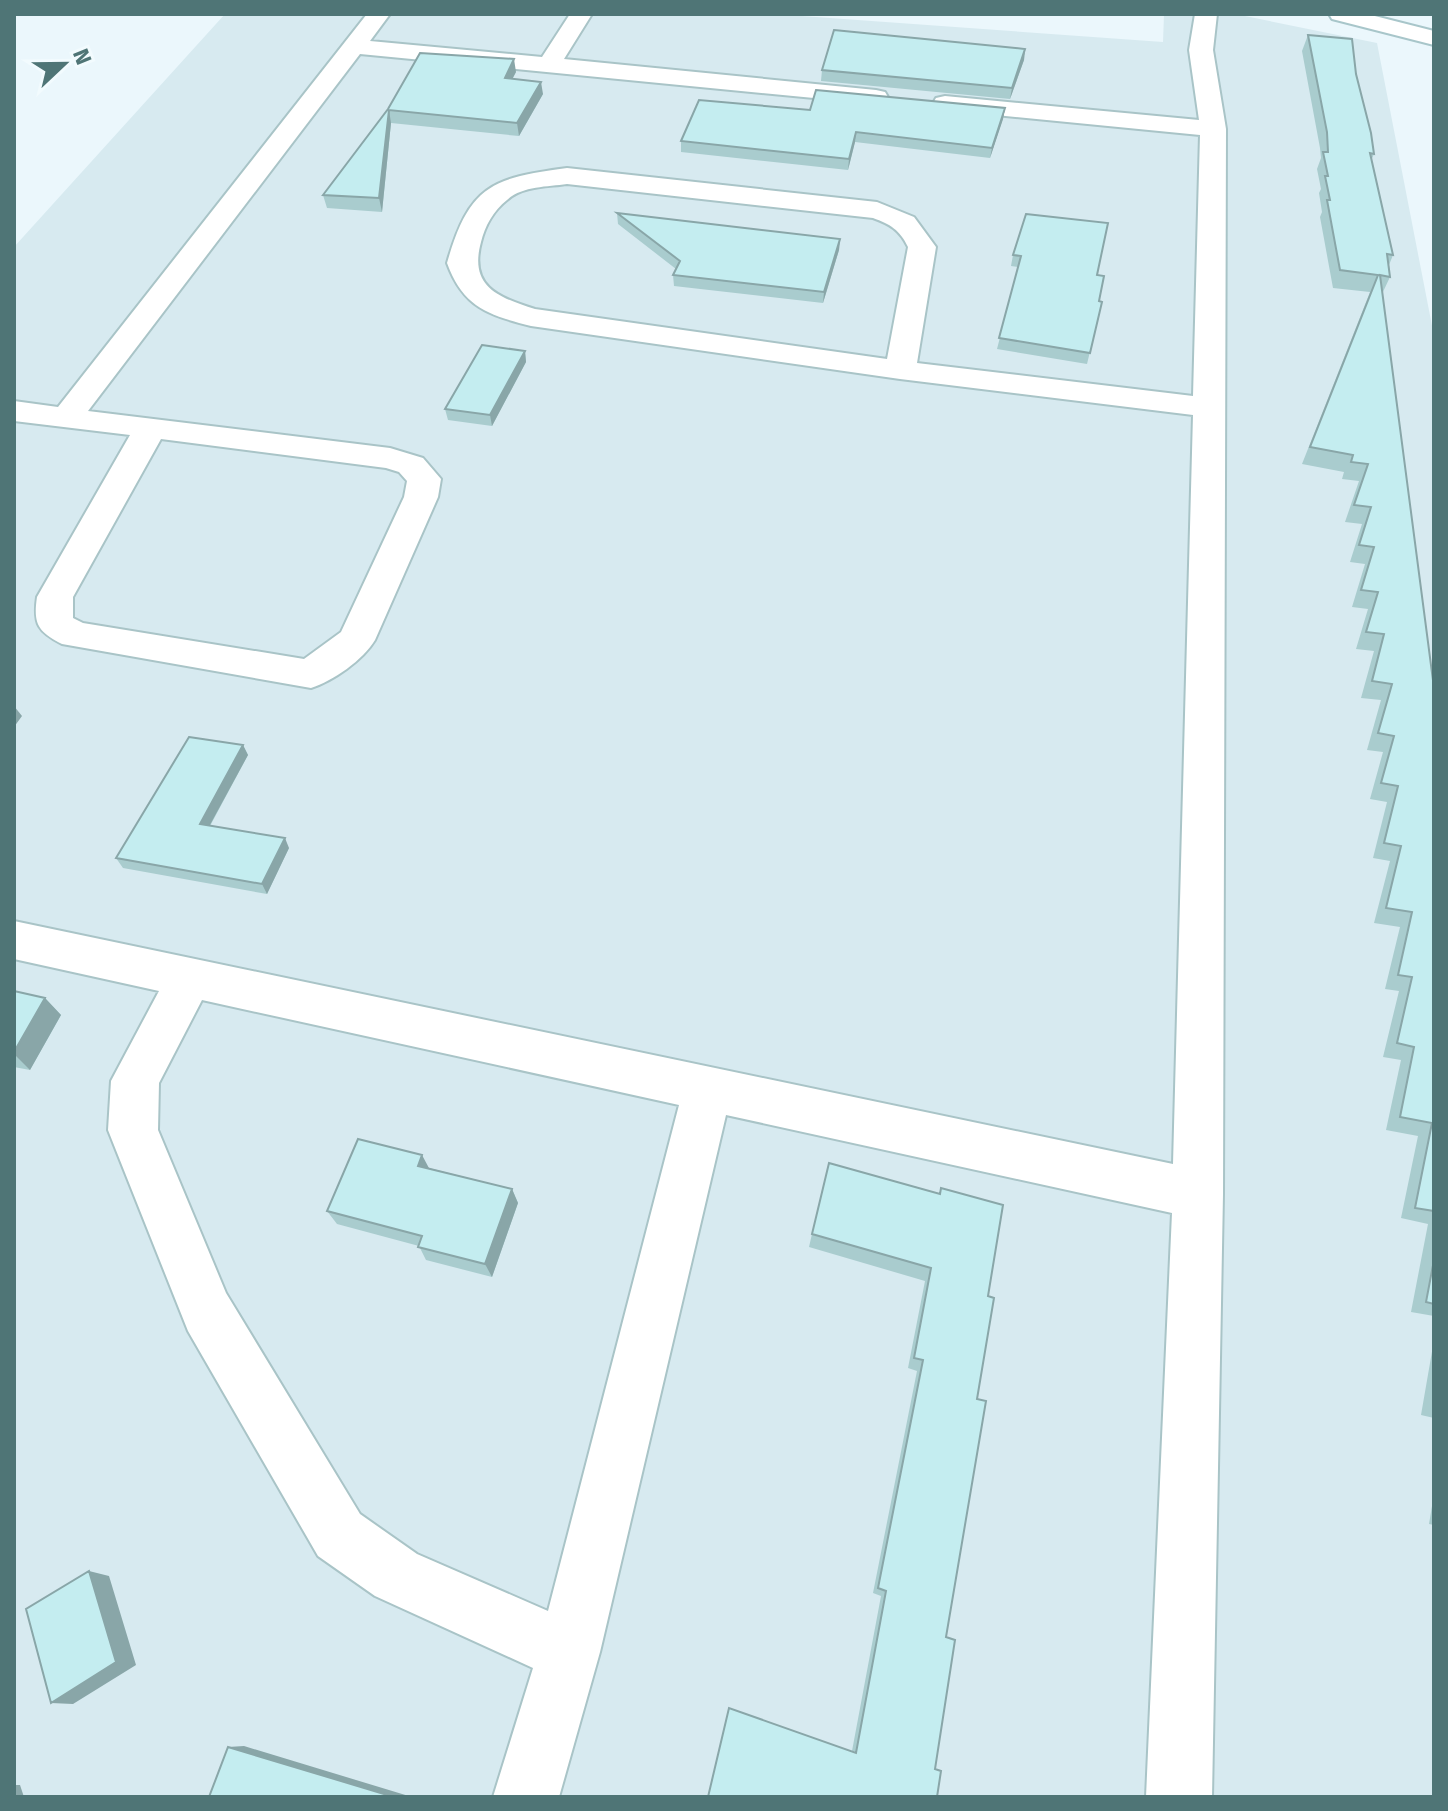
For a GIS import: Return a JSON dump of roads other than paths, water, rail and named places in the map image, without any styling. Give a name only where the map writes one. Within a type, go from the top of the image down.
[{"type":"street","points":[[66,418],[379,14]]},
{"type":"street","points":[[549,65],[581,14]]},
{"type":"street","points":[[1179,1797],[1198,1194],[1213,129],[1201,50],[1206,14]]},
{"type":"street","points":[[1340,14],[1434,38]]},
{"type":"street","points":[[353,46],[897,99]]},
{"type":"street","points":[[929,102],[1213,129]]},
{"type":"street","points":[[900,370],[922,247],[915,231],[903,219],[877,210],[567,176],[522,182],[498,193],[472,223],[461,263],[470,286],[495,306],[531,317],[900,370],[1209,407]]},
{"type":"street","points":[[14,411],[390,458],[411,465],[424,479],[421,497],[356,640],[311,674],[75,635],[57,626],[53,614],[55,597],[150,429]]},
{"type":"street","points":[[14,940],[1198,1194]]},
{"type":"street","points":[[190,978],[135,1081],[133,1130],[207,1312],[339,1535],[396,1575],[569,1652]]},
{"type":"street","points":[[526,1797],[569,1652],[708,1087]]}]
